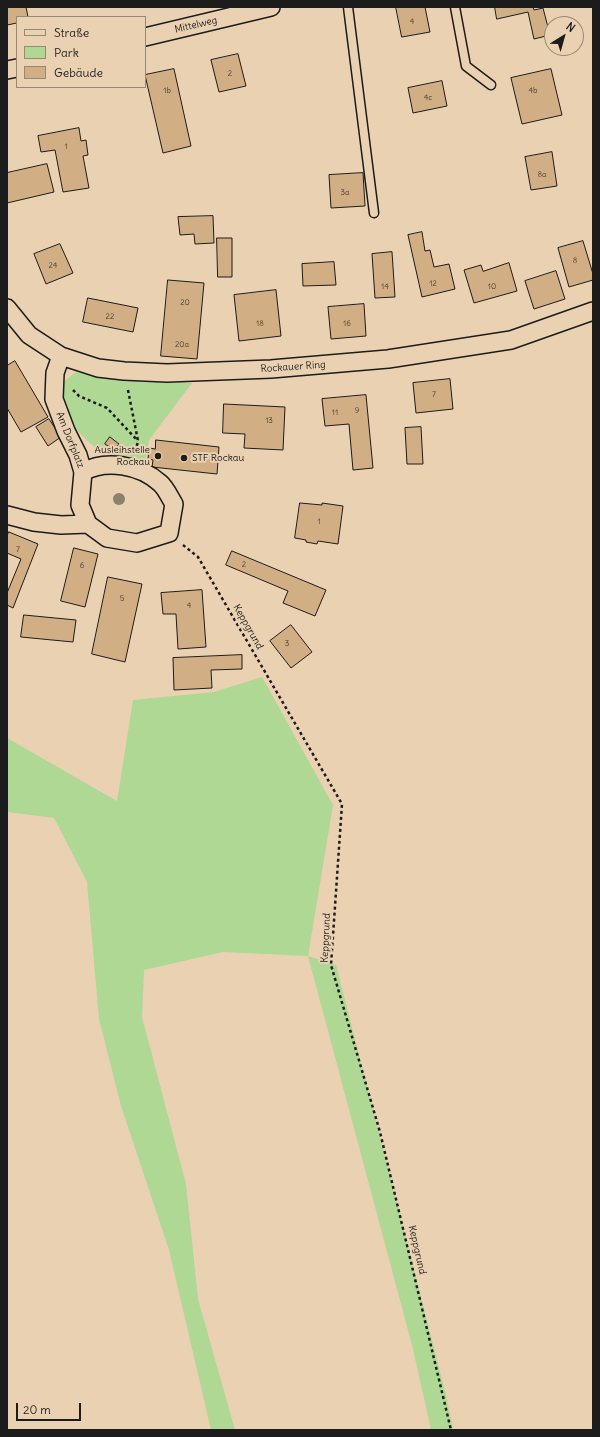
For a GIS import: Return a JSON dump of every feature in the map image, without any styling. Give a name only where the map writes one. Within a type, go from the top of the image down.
[{"type":"street","name":"Mittelweg","points":[[146,37],[271,7]]},
{"type":"street","name":"Rockauer Ring","points":[[7,308],[29,335],[61,356],[98,368],[124,372],[167,373],[263,370],[388,359],[511,340],[593,312]]},
{"type":"street","name":"Am Dorfplatz","points":[[61,356],[55,373],[54,399],[66,431],[78,455],[83,472],[80,505],[88,524]]},
{"type":"street","points":[[7,515],[34,522],[61,525],[88,524],[107,538],[137,543],[169,533],[174,504],[161,484],[148,474],[111,464],[92,467],[83,472]]},
{"type":"lane","points":[[348,7],[374,213]]},
{"type":"lane","points":[[455,7],[466,66],[491,85]]},
{"type":"path","points":[[124,372],[138,440],[132,469]]},
{"type":"path","points":[[55,373],[79,396],[107,408],[138,440]]},
{"type":"path","name":"Keppgrund","points":[[169,533],[198,557],[342,804],[331,965],[380,1132],[452,1430]]},
{"type":"green space","points":[[76,372],[98,377],[192,383],[149,440],[145,464],[120,459],[95,447],[72,423],[66,414],[60,394],[62,383]]},
{"type":"green space","points":[[262,677],[333,805],[308,956],[223,952],[144,970],[142,1017],[186,1184],[198,1299],[235,1430],[211,1430],[169,1250],[121,1106],[99,1019],[87,882],[54,818],[7,812],[7,738],[117,801],[133,700],[214,692]]},
{"type":"green space","points":[[308,956],[336,965],[446,1395],[453,1430],[431,1430],[413,1349]]},
{"type":"building","points":[[7,7],[26,7],[28,16],[16,16],[16,23],[7,25]]},
{"type":"building","points":[[396,7],[425,7],[430,32],[402,37]]},
{"type":"building","points":[[495,7],[533,7],[534,10],[543,8],[545,16],[544,36],[534,39],[528,12],[497,19]]},
{"type":"building","points":[[238,54],[246,86],[219,92],[211,60]]},
{"type":"building","points":[[174,69],[191,146],[163,153],[146,75]]},
{"type":"building","points":[[551,69],[562,115],[522,124],[511,78]]},
{"type":"building","points":[[442,81],[447,106],[413,113],[408,88]]},
{"type":"building","points":[[79,128],[81,141],[86,140],[88,155],[83,156],[89,188],[63,192],[55,150],[41,152],[38,136]]},
{"type":"building","points":[[552,152],[557,186],[531,190],[525,157]]},
{"type":"building","points":[[47,164],[54,192],[7,203],[7,173]]},
{"type":"building","points":[[363,173],[365,206],[331,208],[329,175]]},
{"type":"building","points":[[213,216],[214,243],[195,244],[194,234],[180,235],[178,217]]},
{"type":"building","points":[[422,232],[425,251],[430,250],[434,267],[449,264],[455,289],[422,297],[408,235]]},
{"type":"building","points":[[217,238],[232,238],[232,277],[218,277]]},
{"type":"building","points":[[583,241],[593,274],[593,280],[569,287],[558,248]]},
{"type":"building","points":[[60,244],[73,273],[46,284],[34,254]]},
{"type":"building","points":[[392,252],[395,297],[375,298],[372,254]]},
{"type":"building","points":[[334,262],[336,285],[303,286],[302,264]]},
{"type":"building","points":[[509,263],[517,291],[474,303],[464,270],[481,265],[483,271]]},
{"type":"building","points":[[556,271],[565,299],[534,309],[525,281]]},
{"type":"building","points":[[168,280],[204,283],[197,359],[161,356]]},
{"type":"building","points":[[276,290],[281,336],[239,341],[234,295]]},
{"type":"building","points":[[88,298],[138,308],[133,332],[83,322]]},
{"type":"building","points":[[364,304],[366,336],[331,339],[328,307]]},
{"type":"building","points":[[15,361],[48,417],[21,432],[7,408],[7,366]]},
{"type":"building","points":[[450,379],[453,409],[416,413],[413,383]]},
{"type":"building","points":[[366,395],[373,468],[353,470],[349,424],[325,426],[322,399]]},
{"type":"building","points":[[224,404],[285,407],[283,450],[244,448],[245,434],[223,433]]},
{"type":"building","points":[[49,419],[61,437],[48,446],[36,427]]},
{"type":"building","points":[[421,427],[423,464],[407,464],[405,428]]},
{"type":"building","points":[[110,437],[119,444],[114,450],[105,444]]},
{"type":"building","points":[[156,440],[219,447],[217,474],[152,467],[153,460],[148,459],[149,448],[155,449]]},
{"type":"building","points":[[300,503],[322,505],[322,503],[343,506],[338,544],[318,541],[317,544],[295,538]]},
{"type":"building","points":[[9,532],[38,544],[13,608],[7,605],[7,593],[21,559],[7,553],[7,536]]},
{"type":"building","points":[[74,548],[98,554],[85,607],[61,601]]},
{"type":"building","points":[[232,551],[326,590],[315,616],[283,603],[288,591],[226,565]]},
{"type":"building","points":[[108,577],[142,584],[125,662],[92,654]]},
{"type":"building","points":[[202,590],[206,647],[178,649],[176,614],[163,614],[161,593]]},
{"type":"building","points":[[24,615],[76,620],[73,642],[21,637]]},
{"type":"building","points":[[291,625],[312,652],[291,668],[270,641]]},
{"type":"building","points":[[242,655],[242,669],[211,670],[212,688],[174,690],[173,658]]},
{"type":"place","name":"Ausleihstelle Rockau","points":[[158,456]]},
{"type":"place","name":"STF Rockau","points":[[184,458]]}]
